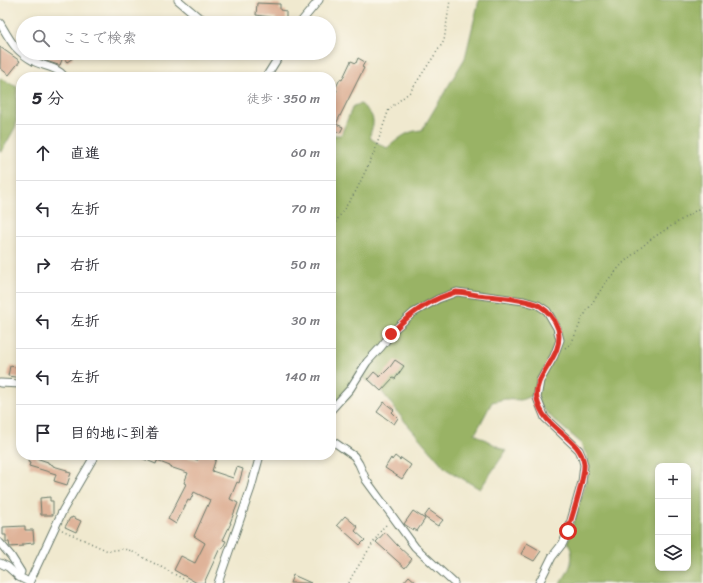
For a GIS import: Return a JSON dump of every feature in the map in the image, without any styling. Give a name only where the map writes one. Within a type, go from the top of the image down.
[{"type":"street","points":[[178,0],[196,16]]},
{"type":"street","points":[[305,16],[317,1]]},
{"type":"street","points":[[0,23],[16,49]]},
{"type":"street","points":[[33,60],[62,72]]},
{"type":"street","points":[[269,72],[276,60]]},
{"type":"street","points":[[336,404],[350,389],[366,362],[381,347],[395,329],[420,310],[438,299],[457,292],[524,301],[538,305],[542,308],[552,318],[557,328],[560,340],[554,356],[540,380],[537,398],[545,418],[579,450],[584,465],[582,482],[568,531],[552,557],[539,583]]},
{"type":"street","points":[[0,384],[16,384]]},
{"type":"street","points":[[336,443],[354,456],[366,480],[416,547],[454,583]]},
{"type":"street","points":[[0,563],[8,567],[29,583],[54,526],[91,460]]},
{"type":"street","points":[[218,583],[251,488],[259,460]]},
{"type":"street","points":[[0,542],[21,572],[20,577]]},
{"type":"path","points":[[336,221],[356,191],[374,153],[389,109],[410,92],[444,41],[450,0]]},
{"type":"path","points":[[554,356],[571,344],[587,311],[606,282],[624,262],[651,239],[703,206]]},
{"type":"path","points":[[349,583],[382,529],[394,518]]},
{"type":"path","points":[[54,526],[108,551],[122,549],[129,550],[191,583]]},
{"type":"green space","points":[[479,0],[703,0],[703,583],[560,583],[567,574],[571,564],[572,553],[568,542],[589,470],[587,456],[580,442],[554,420],[531,396],[521,400],[505,399],[492,402],[475,434],[506,451],[480,489],[446,469],[402,418],[380,389],[360,376],[350,398],[336,405],[336,135],[341,135],[353,106],[361,104],[370,113],[373,120],[370,134],[371,139],[387,148],[407,133],[422,130],[465,58]]},
{"type":"green space","points":[[0,78],[16,86],[16,126],[0,152]]},
{"type":"building","points":[[257,3],[280,4],[280,10],[286,11],[286,16],[256,15]]},
{"type":"building","points":[[0,47],[16,58],[16,60],[20,61],[9,75],[0,68]]},
{"type":"building","points":[[358,58],[365,62],[362,67],[364,68],[336,124],[336,87],[340,79],[342,80],[351,61],[356,63]]},
{"type":"building","points":[[43,60],[62,60],[60,65]]},
{"type":"building","points":[[336,124],[343,127],[340,133],[336,131]]},
{"type":"building","points":[[395,360],[404,366],[395,379],[393,378],[381,391],[368,379],[374,372],[380,377]]},
{"type":"building","points":[[10,366],[16,367],[16,377],[8,376]]},
{"type":"building","points":[[384,402],[394,410],[392,412],[398,418],[394,424],[377,412]]},
{"type":"building","points":[[395,456],[411,465],[402,479],[385,468],[391,458],[392,460]]},
{"type":"building","points":[[28,460],[42,460],[53,466],[67,470],[67,472],[71,473],[67,485],[54,481],[56,474],[29,466],[30,463],[28,462]]},
{"type":"building","points":[[146,460],[215,460],[212,471],[233,478],[237,467],[243,469],[239,483],[237,482],[230,499],[238,503],[223,540],[226,541],[222,549],[220,548],[204,583],[197,583],[174,570],[181,556],[195,563],[205,543],[194,536],[210,500],[194,492],[190,501],[188,500],[176,524],[168,519],[186,484],[184,483],[188,473],[157,461],[156,464]]},
{"type":"building","points":[[50,497],[50,501],[53,501],[53,515],[41,515],[40,498]]},
{"type":"building","points":[[429,510],[443,520],[438,526],[424,517]]},
{"type":"building","points":[[413,511],[425,519],[417,531],[404,524]]},
{"type":"building","points":[[345,516],[358,527],[355,531],[365,540],[360,545],[337,525]]},
{"type":"building","points":[[72,517],[81,521],[76,532],[65,527]]},
{"type":"building","points":[[25,526],[25,530],[33,530],[34,543],[10,547],[9,542],[6,542],[6,535],[3,535],[3,527]]},
{"type":"building","points":[[385,532],[412,559],[405,568],[376,542]]},
{"type":"building","points":[[527,543],[541,551],[534,561],[521,554]]},
{"type":"building","points":[[293,575],[311,583],[290,583]]},
{"type":"building","points":[[409,576],[417,583],[403,583]]},
{"type":"route","points":[[391,334],[413,313],[438,299],[457,292],[524,301],[538,305],[547,311],[557,328],[560,340],[554,356],[540,380],[537,398],[545,418],[579,450],[584,465],[582,482],[568,531]]}]
